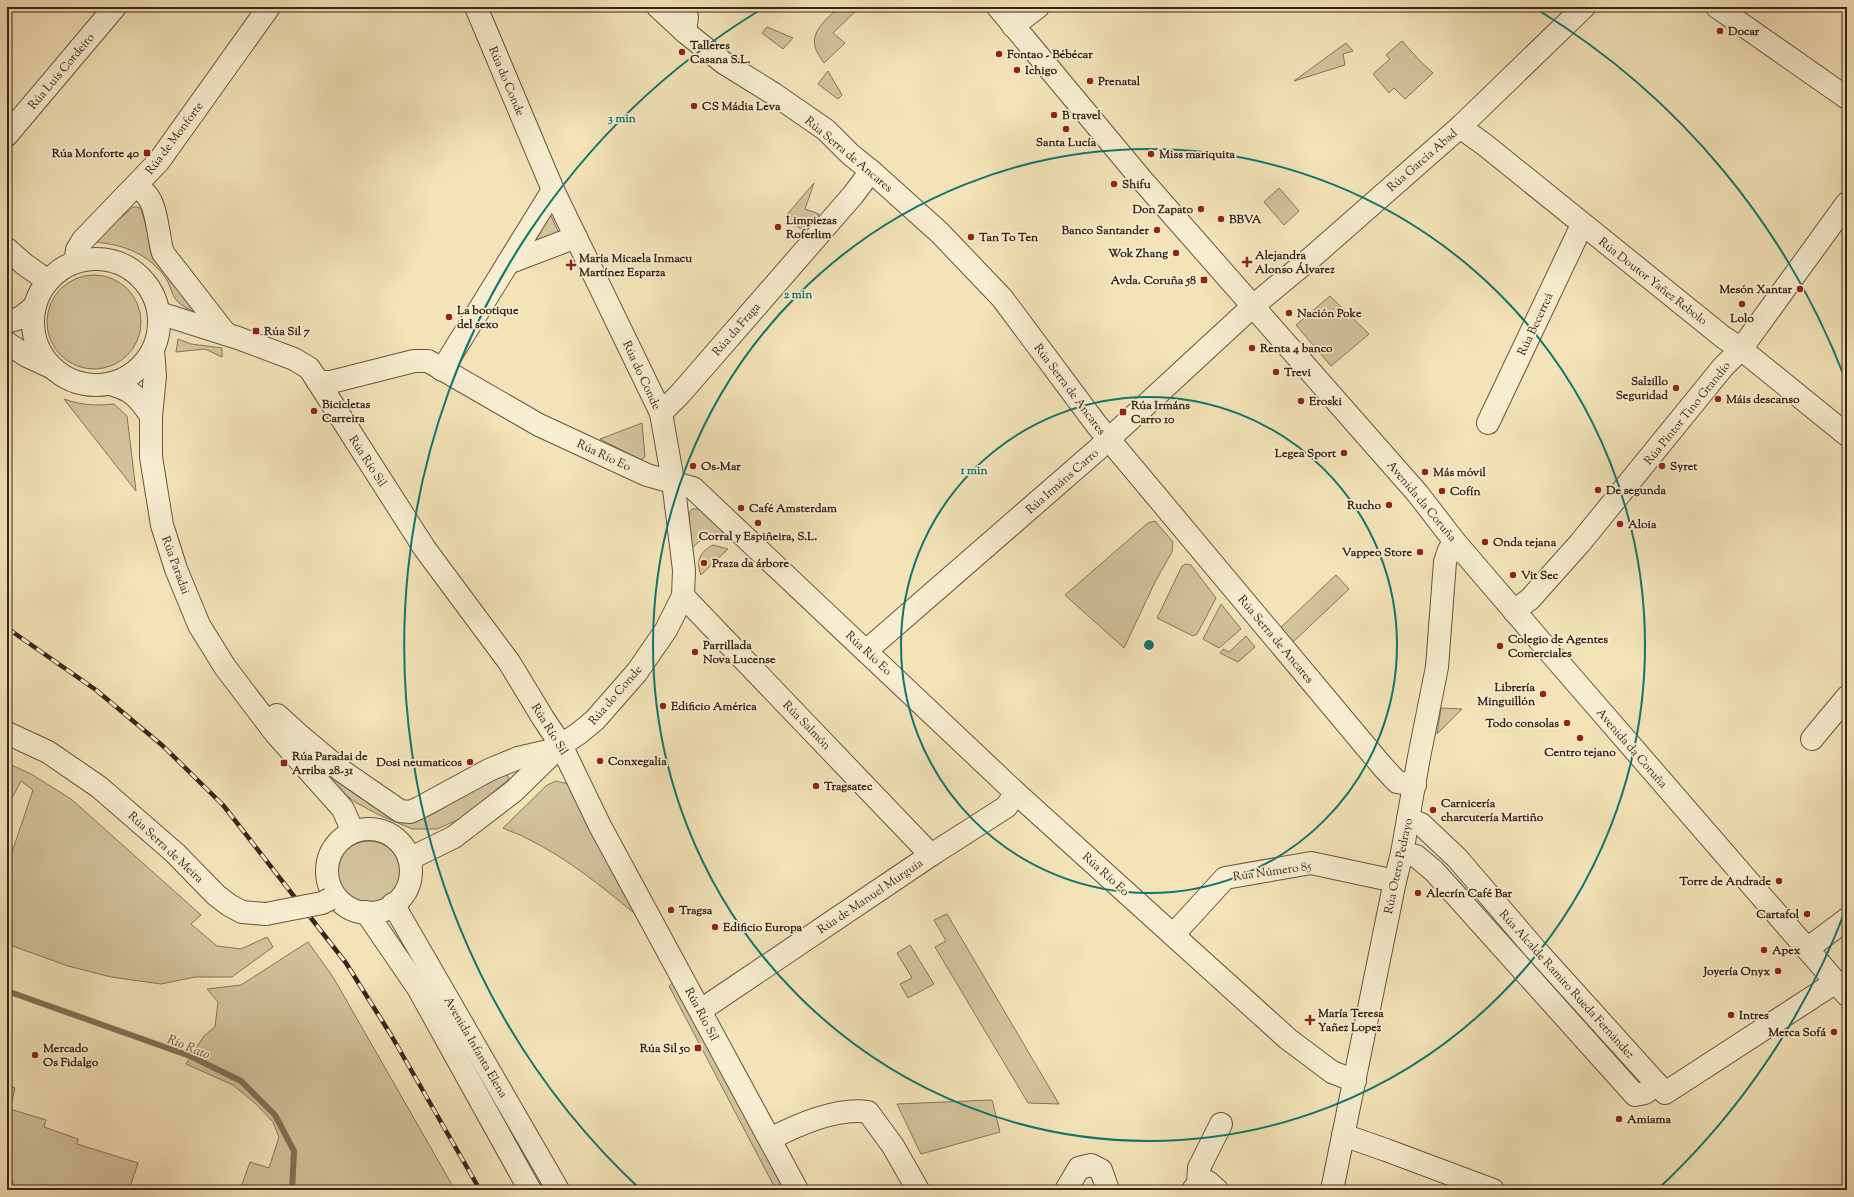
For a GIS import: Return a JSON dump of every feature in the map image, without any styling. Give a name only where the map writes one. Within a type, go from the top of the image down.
[{"type":"street","name":"Rúa Luís Cordeiro","points":[[7,135],[115,7]]},
{"type":"street","name":"Rúa de Monforte","points":[[76,262],[77,250],[83,240],[160,161],[269,7]]},
{"type":"street","name":"Rúa do Conde","points":[[409,859],[454,837],[514,791],[559,747],[595,720],[637,672],[666,630],[683,596],[684,570],[673,482],[661,412],[553,190],[476,7]]},
{"type":"street","name":"Rúa Serra de Ancares","points":[[658,7],[685,32],[724,63],[774,94],[826,130],[850,154],[940,233],[1002,298],[1096,424],[1383,767],[1397,782],[1415,785]]},
{"type":"street","points":[[683,7],[688,17],[685,32]]},
{"type":"street","name":"Avenida da Coruña","points":[[998,7],[1133,168],[1418,494],[1455,542],[1514,611],[1842,989]]},
{"type":"street","points":[[1013,26],[1038,7]]},
{"type":"street","name":"Rúa García Abad","points":[[1253,306],[1311,258],[1460,127],[1584,7]]},
{"type":"street","points":[[1717,7],[1847,98]]},
{"type":"street","name":"Rúa Doutor Yañez Rebolo","points":[[1460,127],[1485,145],[1723,338],[1741,349],[1847,435]]},
{"type":"street","name":"Rúa da Fraga","points":[[661,412],[680,394],[853,195],[871,171]]},
{"type":"street","points":[[136,187],[149,195],[163,253],[226,334]]},
{"type":"street","points":[[442,370],[553,190]]},
{"type":"street","name":"Rúa Pintor Tino Grandío","points":[[1514,611],[1530,599],[1580,543],[1723,367],[1741,349],[1847,203]]},
{"type":"street","name":"Rúa Becerreá","points":[[1488,423],[1582,225]]},
{"type":"street","points":[[508,263],[576,237]]},
{"type":"street","points":[[7,248],[24,264],[48,281]]},
{"type":"street","points":[[52,368],[42,354],[35,339],[33,323],[35,306],[40,293],[48,281],[60,270],[76,262],[94,259],[112,261],[129,268],[144,280],[154,295],[159,313],[158,332],[153,350],[142,365],[127,377],[110,384]]},
{"type":"street","points":[[7,322],[20,318],[35,306]]},
{"type":"street","name":"Rúa Irmáns Carro","points":[[866,651],[1098,450],[1109,438],[1253,306]]},
{"type":"street","name":"Rúa Río Sil","points":[[159,313],[226,334],[294,359],[309,368],[425,549],[509,662],[543,718],[797,1190]]},
{"type":"street","points":[[7,343],[69,379],[89,385],[110,384],[122,387],[138,398],[151,416]]},
{"type":"street","name":"Rúa Paradai","points":[[153,350],[155,376],[151,416],[151,456],[162,525],[176,569],[199,625],[225,667],[276,734],[343,809],[352,832]]},
{"type":"street","name":"Rúa Río Eo","points":[[318,382],[331,382],[414,361],[428,361],[539,425],[647,475],[693,488],[1016,793],[1288,1039],[1332,1072],[1354,1081]]},
{"type":"street","name":"Rúa Otero Pedrayo","points":[[1332,1190],[1402,853],[1415,785],[1418,757],[1437,667],[1445,562],[1449,550],[1455,542]]},
{"type":"street","name":"Rúa Salmón","points":[[683,596],[931,855]]},
{"type":"street","name":"Rúa Paradai","points":[[248,697],[270,708],[298,735],[342,771],[382,797],[400,811],[410,812]]},
{"type":"street","points":[[1812,739],[1847,697]]},
{"type":"street","name":"Rúa Serra de Meira","points":[[7,733],[48,752],[99,787],[170,848],[216,895],[229,905],[242,912],[266,914],[322,903],[333,898]]},
{"type":"street","name":"Rúa do Conde","points":[[410,812],[489,770],[518,758],[559,747]]},
{"type":"street","name":"Rúa de Manuel Murguía","points":[[701,1010],[931,855],[1006,807],[1016,793]]},
{"type":"street","name":"Rúa Alcalde Ramiro Rueda Fernández","points":[[1402,853],[1416,856],[1434,871],[1635,1095],[1645,1094],[1657,1084],[1536,949],[1458,858],[1422,824],[1408,819]]},
{"type":"street","points":[[366,829],[380,830],[393,837],[403,846],[409,859],[411,872],[408,884],[402,896],[393,904],[380,911],[366,912],[353,910],[333,898],[327,878],[327,864],[332,851],[341,840],[352,832],[366,829]]},
{"type":"street","name":"Rúa Número 85","points":[[1173,935],[1225,878],[1310,864],[1395,881]]},
{"type":"street","name":"Avenida Infanta Elena","points":[[393,904],[558,1190]]},
{"type":"street","name":"Avenida Infanta Elena","points":[[366,912],[418,988],[530,1190]]},
{"type":"street","points":[[1807,949],[1847,919]]},
{"type":"street","points":[[1657,1084],[1665,1093],[1842,989]]},
{"type":"street","points":[[770,1139],[819,1118],[856,1110],[868,1112],[893,1146],[918,1190]]},
{"type":"street","points":[[1202,1188],[1199,1168],[1221,1124]]},
{"type":"street","points":[[1343,1135],[1493,1190]]},
{"type":"street","points":[[1066,1190],[1079,1168],[1091,1164],[1101,1170],[1108,1190]]},
{"type":"shaded area","points":[[839,7],[860,7],[833,33],[845,43],[824,63],[817,53],[814,40],[818,29]]},
{"type":"shaded area","points":[[767,27],[793,38],[783,49],[762,33]]},
{"type":"shaded area","points":[[1402,41],[1433,73],[1405,99],[1394,88],[1389,93],[1373,74],[1390,59],[1386,55]]},
{"type":"shaded area","points":[[1346,43],[1353,51],[1343,54],[1345,65],[1294,81]]},
{"type":"shaded area","points":[[828,71],[842,95],[838,99],[818,84]]},
{"type":"shaded area","points":[[814,183],[805,209],[819,214],[805,232],[785,217]]},
{"type":"shaded area","points":[[1279,188],[1299,211],[1284,225],[1264,202]]},
{"type":"shaded area","points":[[133,207],[138,207],[141,209],[148,233],[205,316],[178,302],[173,295],[167,280],[152,263],[144,257],[115,245],[93,242]]},
{"type":"shaded area","points":[[550,214],[560,235],[532,248]]},
{"type":"shaded area","points":[[94,275],[112,278],[127,289],[138,304],[141,322],[138,340],[127,355],[112,366],[94,369],[76,366],[61,355],[50,340],[47,322],[50,304],[61,289],[76,278]]},
{"type":"shaded area","points":[[1330,296],[1369,334],[1331,366],[1296,325]]},
{"type":"shaded area","points":[[178,339],[191,344],[222,348],[222,357],[205,349],[176,352]]},
{"type":"shaded area","points":[[64,399],[76,403],[101,405],[114,404],[127,416],[136,491]]},
{"type":"shaded area","points":[[642,423],[645,457],[641,460],[600,439]]},
{"type":"shaded area","points":[[692,509],[699,509],[730,536],[709,536],[691,549],[689,513]]},
{"type":"shaded area","points":[[1155,521],[1173,542],[1172,552],[1155,582],[1124,648],[1065,595],[1148,523]]},
{"type":"shaded area","points":[[713,545],[728,549],[701,575],[699,570],[700,557],[705,550]]},
{"type":"shaded area","points":[[1186,564],[1191,565],[1216,598],[1197,634],[1193,636],[1157,618],[1182,566]]},
{"type":"shaded area","points":[[1336,575],[1349,589],[1291,644],[1279,629]]},
{"type":"shaded area","points":[[1221,604],[1241,629],[1219,648],[1203,639]]},
{"type":"shaded area","points":[[1246,636],[1255,647],[1238,662],[1220,653],[1223,649],[1229,652]]},
{"type":"shaded area","points":[[1441,708],[1462,709],[1437,734]]},
{"type":"shaded area","points":[[7,763],[31,774],[71,799],[201,915],[191,924],[217,946],[241,949],[267,937],[273,947],[232,977],[195,977],[161,984],[111,977],[68,966],[7,944],[7,867],[33,790],[21,781],[7,808]]},
{"type":"shaded area","points":[[318,763],[411,822],[433,814],[506,772],[509,779],[462,818],[437,829],[412,829],[377,814],[355,802],[337,788]]},
{"type":"shaded area","points":[[556,781],[568,784],[634,913],[570,864],[525,837],[503,828],[547,785]]},
{"type":"shaded area","points":[[369,841],[381,844],[392,850],[398,861],[401,873],[398,885],[392,896],[381,902],[369,905],[357,902],[346,896],[340,885],[337,873],[340,861],[346,850],[357,844]]},
{"type":"shaded area","points":[[947,914],[1059,1104],[1028,1103],[935,947],[946,941],[934,920]]},
{"type":"shaded area","points":[[308,942],[333,977],[455,1190],[240,1190],[250,1162],[269,1168],[279,1137],[273,1122],[256,1104],[233,1085],[186,1064],[204,1036],[215,1027],[218,1002],[207,989],[241,985]]},
{"type":"shaded area","points":[[910,945],[934,984],[908,998],[900,984],[912,978],[897,953]]},
{"type":"shaded area","points":[[675,981],[786,1190],[776,1190],[669,986]]},
{"type":"shaded area","points":[[7,1085],[15,1088],[10,1109],[46,1120],[44,1127],[78,1139],[77,1144],[138,1163],[129,1190],[16,1190],[7,1169]]},
{"type":"shaded area","points":[[992,1100],[1000,1132],[921,1154],[897,1104]]},
{"type":"waterway","name":"Río Rato","points":[[7,991],[190,1056],[241,1081],[275,1115],[294,1151],[292,1190]]},
{"type":"railway","points":[[7,628],[96,690],[163,746],[223,805],[346,963],[391,1035],[480,1190]]},
{"type":"place","name":"Docar","points":[[1720,31]]},
{"type":"place","name":"Talleres Casana S.L.","points":[[682,52]]},
{"type":"place","name":"Fontao - Bébécar","points":[[999,54]]},
{"type":"place","name":"Ichigo","points":[[1017,70]]},
{"type":"place","name":"Prenatal","points":[[1090,81]]},
{"type":"place","name":"CS Mádia Leva","points":[[694,106]]},
{"type":"place","name":"B travel","points":[[1054,115]]},
{"type":"place","name":"Santa Lucía","points":[[1066,129]]},
{"type":"place","name":"Rúa Monforte 40","points":[[147,153]]},
{"type":"place","name":"Miss mariquita","points":[[1151,154]]},
{"type":"place","name":"Shifu","points":[[1114,184]]},
{"type":"place","name":"Don Zapato","points":[[1201,209]]},
{"type":"place","name":"BBVA","points":[[1221,219]]},
{"type":"place","name":"Limpiezas Roferlim","points":[[778,227]]},
{"type":"place","name":"Banco Santander","points":[[1157,230]]},
{"type":"place","name":"Tan To Ten","points":[[971,237]]},
{"type":"place","name":"Wok Zhang","points":[[1176,253]]},
{"type":"place","name":"Alejandra Alonso Álvarez","points":[[1247,262]]},
{"type":"place","name":"María Micaela Inmacu Martínez Esparza","points":[[571,265]]},
{"type":"place","name":"Avda. Coruña 58","points":[[1204,280]]},
{"type":"place","name":"Mesón Xantar","points":[[1800,289]]},
{"type":"place","name":"Lolo","points":[[1742,304]]},
{"type":"place","name":"Nación Poke","points":[[1289,313]]},
{"type":"place","name":"La bootique del sexo","points":[[449,317]]},
{"type":"place","name":"Rúa Sil 7","points":[[256,331]]},
{"type":"place","name":"Renta 4 banco","points":[[1252,348]]},
{"type":"place","name":"Trevi","points":[[1276,372]]},
{"type":"place","name":"Salzillo Seguridad","points":[[1676,388]]},
{"type":"place","name":"Máis descanso","points":[[1718,399]]},
{"type":"place","name":"Eroski","points":[[1301,401]]},
{"type":"place","name":"Bicicletas Carreira","points":[[314,411]]},
{"type":"place","name":"Rúa Irmáns Carro 10","points":[[1123,412]]},
{"type":"place","name":"Legea Sport","points":[[1344,453]]},
{"type":"place","name":"Os-Mar","points":[[693,466]]},
{"type":"place","name":"Syret","points":[[1662,466]]},
{"type":"place","name":"Más móvil","points":[[1425,472]]},
{"type":"place","name":"De segunda","points":[[1598,490]]},
{"type":"place","name":"Cofín","points":[[1442,491]]},
{"type":"place","name":"Rucho","points":[[1389,505]]},
{"type":"place","name":"Café Amsterdam","points":[[741,508]]},
{"type":"place","name":"Corral y Espiñeira, S.L.","points":[[758,523]]},
{"type":"place","name":"Aloia","points":[[1620,524]]},
{"type":"place","name":"Onda tejana","points":[[1485,542]]},
{"type":"place","name":"Vappeo Store","points":[[1420,552]]},
{"type":"place","name":"Praza da árbore","points":[[704,563]]},
{"type":"place","name":"Vit Sec","points":[[1513,575]]},
{"type":"place","name":"Colegio de Agentes Comerciales","points":[[1500,646]]},
{"type":"place","name":"Parrillada Nova Lucense","points":[[695,652]]},
{"type":"place","name":"Librería Minguillón","points":[[1543,694]]},
{"type":"place","name":"Edificio América","points":[[663,706]]},
{"type":"place","name":"Todo consolas","points":[[1567,723]]},
{"type":"place","name":"Centro tejano","points":[[1580,738]]},
{"type":"place","name":"Conxegalia","points":[[600,761]]},
{"type":"place","name":"Dosi neumaticos","points":[[470,762]]},
{"type":"place","name":"Rúa Paradai de Arriba 28-31","points":[[284,763]]},
{"type":"place","name":"Tragsatec","points":[[816,786]]},
{"type":"place","name":"Carnicería charcutería Martiño","points":[[1433,810]]},
{"type":"place","name":"Torre de Andrade","points":[[1779,881]]},
{"type":"place","name":"Alecrín Café Bar","points":[[1418,893]]},
{"type":"place","name":"Tragsa","points":[[671,910]]},
{"type":"place","name":"Cartafol","points":[[1807,914]]},
{"type":"place","name":"Edificio Europa","points":[[715,927]]},
{"type":"place","name":"Apex","points":[[1764,950]]},
{"type":"place","name":"Joyería Onyx","points":[[1778,971]]},
{"type":"place","name":"Intres","points":[[1731,1015]]},
{"type":"place","name":"María Teresa Yañez Lopez","points":[[1310,1020]]},
{"type":"place","name":"Merca Sofá","points":[[1834,1032]]},
{"type":"place","name":"Rúa Sil 50","points":[[698,1048]]},
{"type":"place","name":"Mercado Os Fidalgo","points":[[35,1055]]},
{"type":"place","name":"Amiama","points":[[1619,1119]]}]
